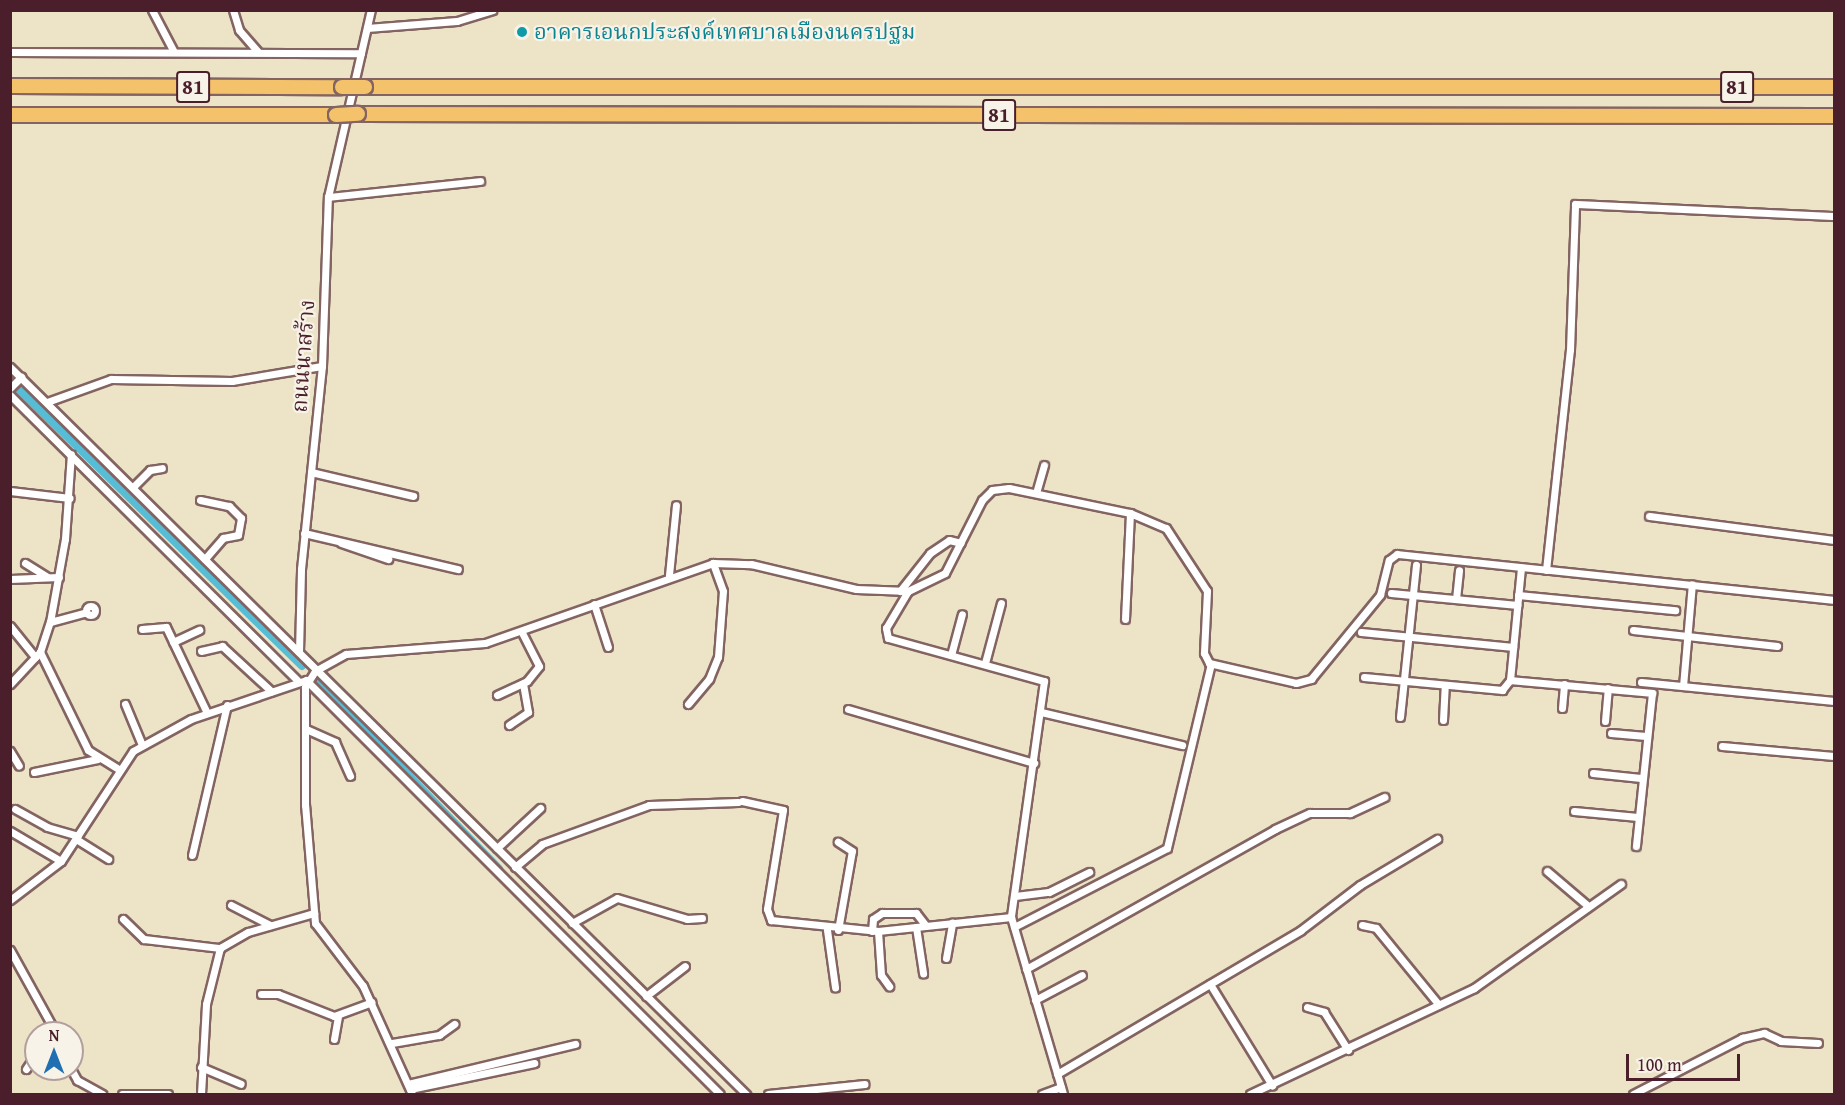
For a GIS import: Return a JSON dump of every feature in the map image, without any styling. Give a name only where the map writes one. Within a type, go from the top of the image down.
[{"type":"highway","name":"81","points":[[10,86],[1834,87]]},
{"type":"highway","name":"81","points":[[10,115],[1834,116]]},
{"type":"street","points":[[152,10],[174,52]]},
{"type":"street","points":[[233,10],[239,30],[258,52]]},
{"type":"street","name":"ถนนนาสร้าง","points":[[299,652],[304,533],[322,366],[328,197],[371,10]]},
{"type":"street","points":[[367,28],[458,21],[492,10]]},
{"type":"street","points":[[10,52],[361,53]]},
{"type":"street","points":[[328,197],[480,182]]},
{"type":"street","points":[[1546,570],[1570,350],[1575,204],[1834,216]]},
{"type":"street","points":[[47,402],[111,379],[232,381],[322,366]]},
{"type":"street","points":[[10,367],[746,1095]]},
{"type":"street","points":[[10,388],[20,379]]},
{"type":"street","points":[[10,396],[303,681],[720,1095]]},
{"type":"street","points":[[10,684],[38,654],[50,622],[70,498],[71,454]]},
{"type":"street","points":[[1036,493],[1044,465]]},
{"type":"street","points":[[133,487],[150,470],[162,468]]},
{"type":"street","points":[[311,472],[413,496]]},
{"type":"street","points":[[10,900],[61,861],[117,768],[142,745],[227,705],[303,681],[315,671],[346,654],[485,643],[669,575],[713,564],[751,564],[856,589],[904,591],[945,573],[992,490],[1036,493],[1130,513],[1169,530],[1207,591],[1204,653],[1211,664],[1167,848],[1014,927]]},
{"type":"street","points":[[10,491],[70,498]]},
{"type":"street","points":[[200,500],[229,506],[240,518],[238,535],[223,538],[205,559]]},
{"type":"street","points":[[669,575],[676,505]]},
{"type":"street","points":[[1125,619],[1130,513]]},
{"type":"street","points":[[1649,516],[1834,540]]},
{"type":"street","points":[[304,533],[458,569]]},
{"type":"street","points":[[962,543],[950,540],[930,553],[904,591],[886,628],[888,638],[1038,676],[1044,681],[1035,764],[1011,917],[1062,1091],[1042,1095]]},
{"type":"street","points":[[339,541],[388,559]]},
{"type":"street","points":[[1211,664],[1306,682],[1380,595],[1389,560],[1397,554],[1834,600]]},
{"type":"street","points":[[25,563],[48,577]]},
{"type":"street","points":[[688,704],[710,679],[718,657],[723,591],[713,564]]},
{"type":"street","points":[[1400,717],[1416,565]]},
{"type":"street","points":[[1510,680],[1521,568]]},
{"type":"street","points":[[1456,599],[1459,570]]},
{"type":"street","points":[[10,579],[59,577]]},
{"type":"street","points":[[1683,686],[1692,584]]},
{"type":"street","points":[[1391,593],[1517,605]]},
{"type":"street","points":[[1518,595],[1675,609]]},
{"type":"street","points":[[985,663],[1001,603]]},
{"type":"street","points":[[594,604],[608,647]]},
{"type":"street","points":[[50,622],[87,612]]},
{"type":"street","points":[[951,655],[962,614]]},
{"type":"street","points":[[142,629],[164,624],[207,713]]},
{"type":"street","points":[[10,626],[38,654],[81,738],[98,759],[117,768]]},
{"type":"street","points":[[173,642],[199,630]]},
{"type":"street","points":[[1633,630],[1777,646]]},
{"type":"street","points":[[497,695],[523,683],[539,666],[521,631]]},
{"type":"street","points":[[1360,632],[1513,647]]},
{"type":"street","points":[[201,651],[222,646],[271,691]]},
{"type":"street","points":[[1364,677],[1494,690],[1510,680],[1652,693],[1641,778],[1636,846]]},
{"type":"street","points":[[303,681],[314,914],[321,934],[352,968],[372,1002],[392,1043],[410,1089]]},
{"type":"street","points":[[1641,682],[1834,702]]},
{"type":"street","points":[[509,725],[528,711],[523,683]]},
{"type":"street","points":[[1562,708],[1564,684]]},
{"type":"street","points":[[1443,720],[1445,686]]},
{"type":"street","points":[[1605,721],[1608,688]]},
{"type":"street","points":[[125,704],[142,745]]},
{"type":"street","points":[[192,855],[227,705]]},
{"type":"street","points":[[848,709],[1035,764]]},
{"type":"street","points":[[1041,712],[1182,745]]},
{"type":"street","points":[[306,729],[336,742],[350,776]]},
{"type":"street","points":[[1611,733],[1646,736]]},
{"type":"street","points":[[1722,746],[1834,756]]},
{"type":"street","points":[[10,751],[19,766]]},
{"type":"street","points":[[34,772],[98,759]]},
{"type":"street","points":[[1593,773],[1641,778]]},
{"type":"street","points":[[1026,969],[1275,829],[1310,813],[1350,813],[1385,797]]},
{"type":"street","points":[[516,867],[542,844],[649,805],[740,802],[783,810],[767,909],[771,921],[827,930],[875,931],[1011,917]]},
{"type":"street","points":[[497,848],[540,808]]},
{"type":"street","points":[[15,809],[47,827],[77,837],[108,859]]},
{"type":"street","points":[[1574,811],[1638,817]]},
{"type":"street","points":[[10,831],[61,861]]},
{"type":"street","points":[[1057,1074],[1210,984],[1437,839]]},
{"type":"street","points":[[838,842],[852,851],[838,930]]},
{"type":"street","points":[[1547,871],[1587,905]]},
{"type":"street","points":[[1015,896],[1049,892],[1089,872]]},
{"type":"street","points":[[1250,1095],[1348,1050],[1494,975],[1587,905],[1621,884]]},
{"type":"street","points":[[572,923],[617,898],[687,919],[702,918]]},
{"type":"street","points":[[231,905],[270,924]]},
{"type":"street","points":[[890,986],[880,975],[873,920],[882,913],[916,913],[926,926]]},
{"type":"street","points":[[123,919],[144,939],[220,948],[270,924],[314,914]]},
{"type":"street","points":[[946,958],[952,923]]},
{"type":"street","points":[[1362,925],[1376,928],[1439,1005]]},
{"type":"street","points":[[916,927],[923,974]]},
{"type":"street","points":[[827,930],[835,987]]},
{"type":"street","points":[[201,1095],[206,1004],[220,948]]},
{"type":"street","points":[[10,950],[48,1021]]},
{"type":"street","points":[[646,996],[685,966]]},
{"type":"street","points":[[1035,1000],[1082,975]]},
{"type":"street","points":[[1210,984],[1272,1085]]},
{"type":"street","points":[[261,994],[278,994],[338,1016],[372,1002]]},
{"type":"street","points":[[1307,1006],[1324,1012],[1348,1050]]},
{"type":"street","points":[[334,1039],[338,1016]]},
{"type":"street","points":[[392,1043],[439,1035],[454,1024]]},
{"type":"street","points":[[1634,1095],[1742,1038],[1764,1033],[1781,1041],[1818,1043]]},
{"type":"street","points":[[410,1089],[575,1044]]},
{"type":"street","points":[[410,1089],[534,1063]]},
{"type":"street","points":[[201,1068],[242,1084]]},
{"type":"street","points":[[79,1081],[102,1095]]},
{"type":"street","points":[[768,1095],[864,1084]]},
{"type":"street","points":[[122,1095],[168,1095]]},
{"type":"waterway","points":[[10,381],[302,666]]},
{"type":"waterway","points":[[316,680],[499,869]]},
{"type":"place","name":"อาคารเอนกประสงค์เทศบาลเมืองนครปฐม","points":[[522,32]]}]
